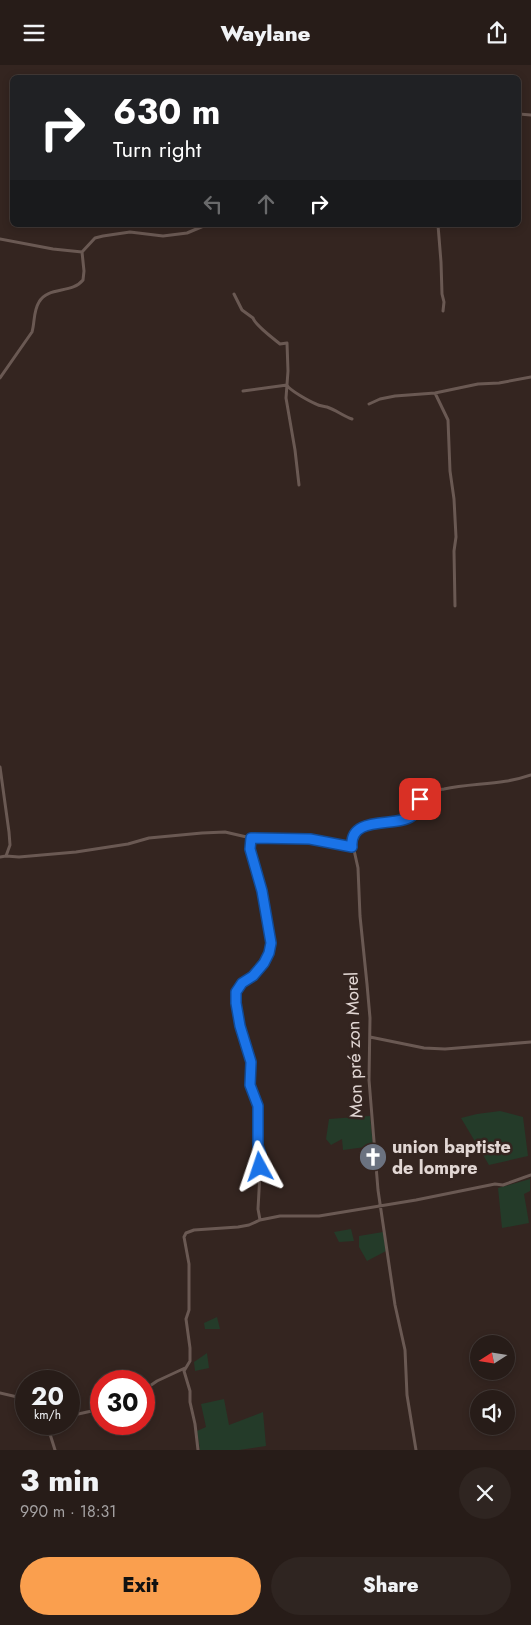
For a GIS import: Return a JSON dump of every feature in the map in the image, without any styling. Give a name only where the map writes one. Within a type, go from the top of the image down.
[{"type":"street","points":[[0,378],[32,332],[34,313],[40,300],[46,294],[74,288],[83,280],[82,252],[95,238],[130,232],[163,236],[188,233],[202,227]]},
{"type":"street","points":[[438,227],[444,302],[443,311]]},
{"type":"street","points":[[0,239],[52,249],[82,252]]},
{"type":"street","points":[[234,294],[242,310],[253,317],[254,323],[259,328],[270,334],[280,344],[286,343],[286,398],[299,485]]},
{"type":"street","points":[[369,404],[380,399],[435,393],[478,384],[500,383],[531,377]]},
{"type":"street","points":[[243,391],[287,385]]},
{"type":"street","points":[[287,385],[292,391],[317,405],[327,407],[352,419]]},
{"type":"street","points":[[435,393],[448,421],[456,537],[454,551],[455,606]]},
{"type":"street","points":[[0,767],[10,845],[6,856]]},
{"type":"street","points":[[0,857],[43,856],[128,845],[149,838],[225,832],[251,838],[310,839],[352,847],[352,841],[358,831],[364,827],[406,819],[412,816],[416,812],[420,799],[427,793],[463,786],[507,781],[531,775]]},
{"type":"street","points":[[251,838],[250,849],[262,891],[271,943],[264,963],[253,976],[242,983],[236,992],[236,1003],[240,1026],[251,1062],[250,1085],[258,1106],[258,1146],[261,1155],[258,1209],[260,1220]]},
{"type":"street","name":"Mon pré zon Morel","points":[[352,847],[360,881],[360,916],[370,1037],[369,1080],[372,1130],[380,1206],[395,1305],[405,1350],[407,1395],[416,1450]]},
{"type":"street","points":[[370,1037],[445,1049],[531,1042]]},
{"type":"street","points":[[198,1450],[190,1391],[184,1371],[190,1361],[186,1319],[189,1310],[189,1263],[184,1237],[186,1233],[191,1230],[238,1227],[280,1216],[319,1216],[380,1206],[495,1184],[503,1185],[531,1175]]},
{"type":"street","points":[[155,1382],[186,1367]]},
{"type":"street","points":[[0,1393],[15,1396]]},
{"type":"street","points":[[50,1435],[55,1450]]},
{"type":"green space","points":[[500,1111],[523,1117],[528,1156],[489,1165],[461,1118]]},
{"type":"green space","points":[[370,1116],[373,1146],[343,1150],[342,1139],[331,1145],[326,1139],[329,1119]]},
{"type":"green space","points":[[530,1179],[530,1191],[524,1194],[529,1223],[502,1228],[498,1188]]},
{"type":"green space","points":[[351,1229],[354,1241],[339,1242],[334,1232]]},
{"type":"green space","points":[[383,1232],[386,1251],[367,1261],[359,1247],[359,1236]]},
{"type":"green space","points":[[217,1317],[220,1329],[205,1329],[204,1323]]},
{"type":"green space","points":[[207,1353],[209,1368],[195,1371],[194,1362]]},
{"type":"green space","points":[[224,1399],[229,1425],[263,1412],[266,1446],[239,1450],[200,1450],[197,1431],[206,1427],[201,1404]]},
{"type":"place","name":"union baptiste de lompre","points":[[373,1157]]},
{"type":"route","points":[[260,1167],[258,1106],[250,1085],[251,1062],[240,1026],[236,1003],[236,992],[242,983],[253,976],[264,963],[271,943],[262,891],[250,849],[251,838],[310,839],[352,847],[352,841],[358,831],[372,824],[406,819],[412,816],[416,812],[420,799]]}]
